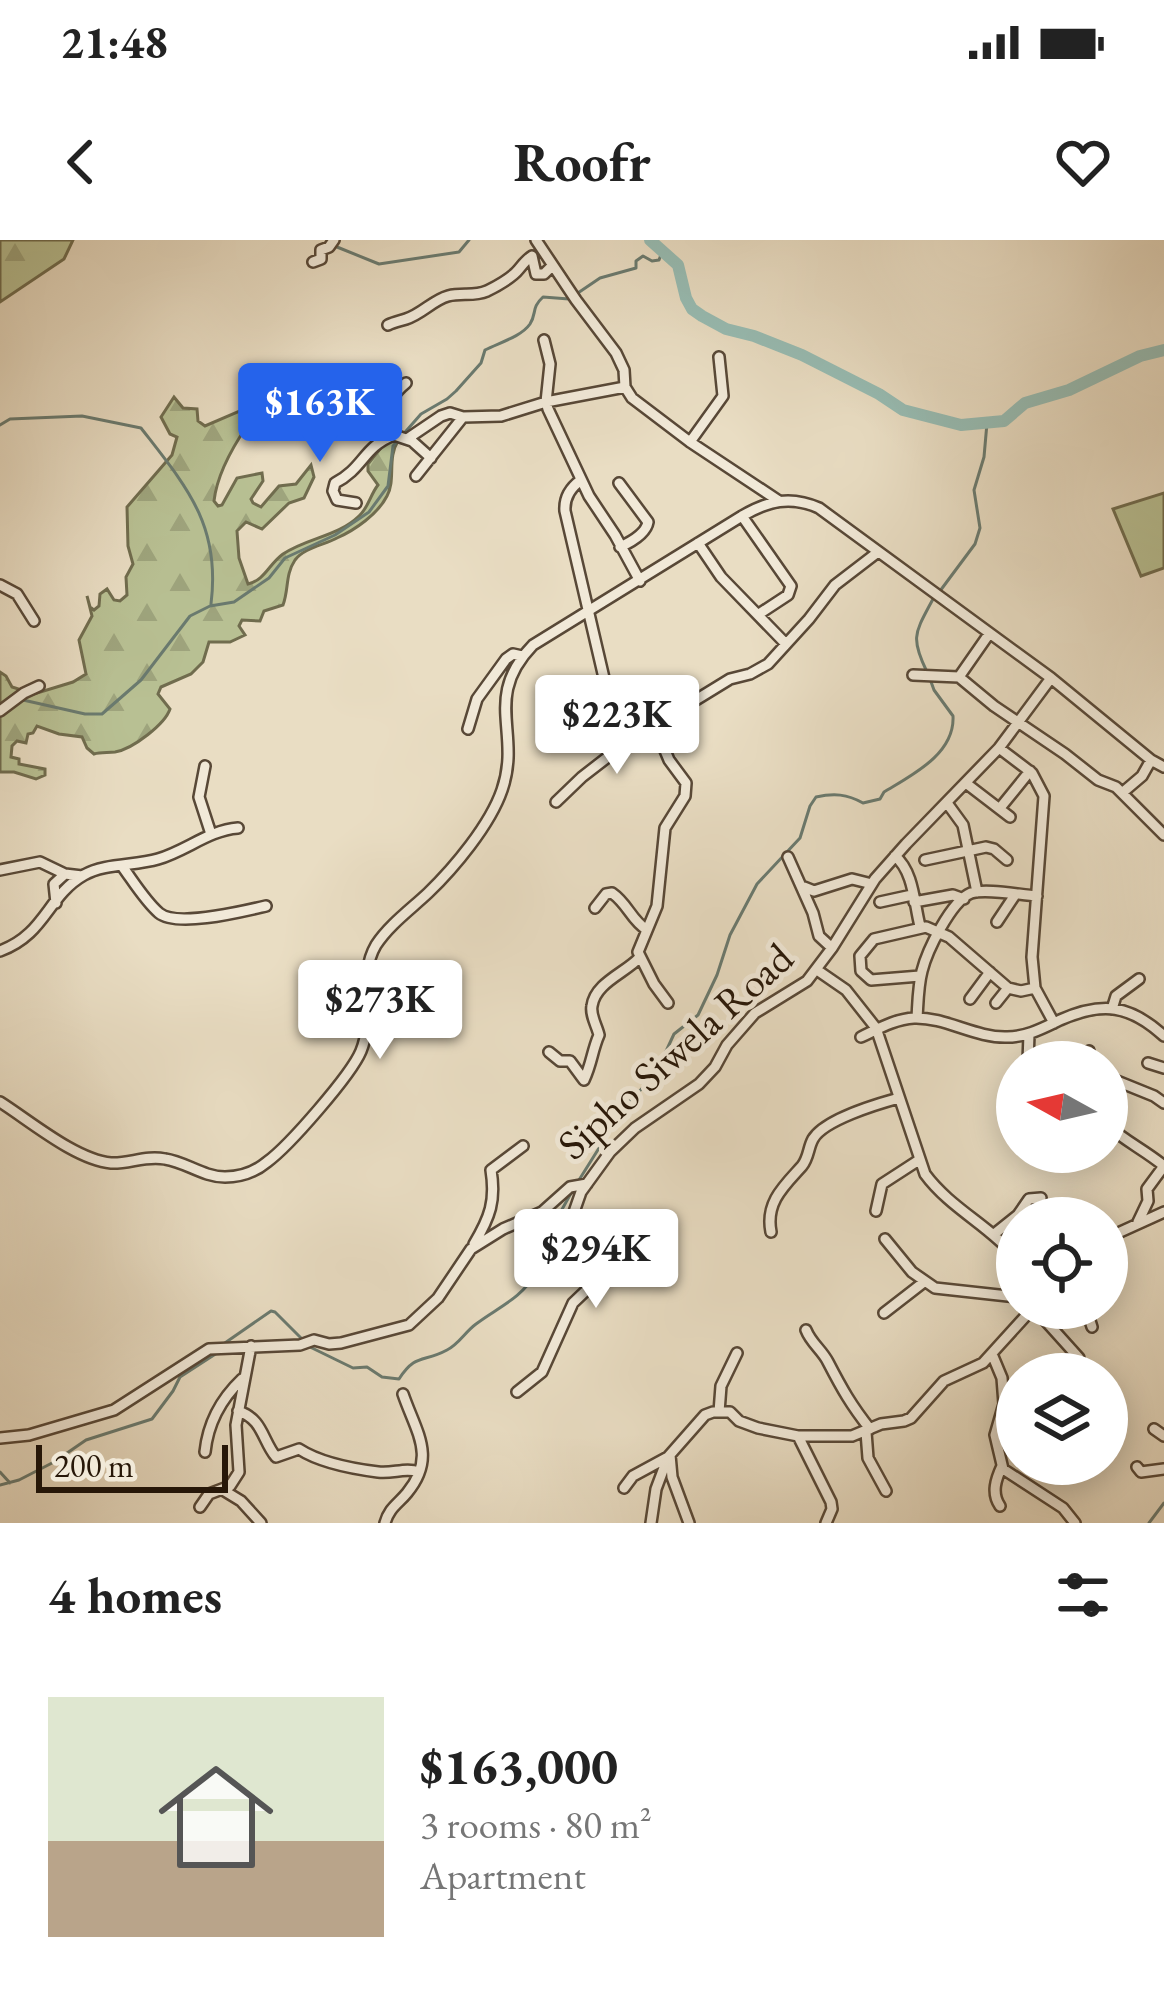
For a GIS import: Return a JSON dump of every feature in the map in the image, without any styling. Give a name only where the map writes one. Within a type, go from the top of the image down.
[{"type":"street","points":[[313,262],[321,259],[321,250],[334,240]]},
{"type":"street","points":[[536,240],[616,353],[626,388],[642,408],[779,501]]},
{"type":"street","points":[[388,325],[444,297],[487,290],[515,274],[532,256],[536,274],[552,266]]},
{"type":"street","points":[[544,340],[550,364],[546,403],[581,480],[640,581]]},
{"type":"street","points":[[690,442],[723,396],[719,357]]},
{"type":"street","points":[[406,383],[386,412],[389,428],[431,458]]},
{"type":"street","points":[[356,503],[338,501],[335,483],[353,472],[376,443],[400,437],[441,416],[501,416],[626,388]]},
{"type":"street","points":[[416,476],[463,417]]},
{"type":"street","points":[[581,480],[570,490],[564,508],[604,678],[630,710],[654,724],[686,790],[665,828],[658,898],[638,950],[668,1003]]},
{"type":"street","points":[[619,483],[648,522],[633,541],[620,547]]},
{"type":"street","points":[[0,1102],[102,1162],[164,1158],[220,1177],[242,1175],[267,1162],[357,1058],[368,1017],[368,965],[376,946],[447,873],[497,802],[508,755],[508,680],[522,656],[760,506],[800,501],[818,508],[1164,767]]},
{"type":"street","points":[[742,516],[791,586],[788,595],[760,614]]},
{"type":"street","points":[[698,544],[721,578],[786,644]]},
{"type":"street","points":[[556,802],[654,724],[730,679],[760,670],[835,585],[878,552]]},
{"type":"street","points":[[0,585],[17,594],[34,621]]},
{"type":"street","points":[[959,677],[989,634]]},
{"type":"street","points":[[467,729],[477,699],[506,659],[513,654],[522,656]]},
{"type":"street","points":[[913,675],[959,677],[1098,780],[1116,787],[1164,836]]},
{"type":"street","name":"Sipho Siwela Road","points":[[0,1438],[50,1430],[114,1410],[218,1350],[300,1346],[314,1340],[341,1342],[409,1325],[438,1298],[471,1249],[531,1219],[580,1185],[621,1140],[699,1084],[747,1020],[817,970],[872,884],[999,748],[1051,678]]},
{"type":"street","points":[[0,711],[39,686]]},
{"type":"street","points":[[999,748],[1030,771],[1044,796],[1044,873],[1037,896],[1032,957],[1035,988],[1054,1023]]},
{"type":"street","points":[[1122,793],[1142,776],[1151,760]]},
{"type":"street","points":[[205,766],[199,797],[211,834]]},
{"type":"street","points":[[995,804],[1030,771]]},
{"type":"street","points":[[967,784],[1010,817]]},
{"type":"street","points":[[947,803],[963,825],[977,892]]},
{"type":"street","points":[[0,870],[40,862],[82,876],[165,857],[211,834],[238,828]]},
{"type":"street","points":[[911,839],[926,842]]},
{"type":"street","points":[[925,860],[989,848],[1007,860]]},
{"type":"street","points":[[895,856],[904,865],[920,926]]},
{"type":"street","points":[[788,857],[806,890],[814,891],[851,873],[872,884]]},
{"type":"street","points":[[122,866],[166,918],[207,918],[266,906]]},
{"type":"street","points":[[56,903],[54,884],[65,874]]},
{"type":"street","points":[[0,951],[29,936],[82,876]]},
{"type":"street","points":[[801,882],[819,936],[832,949]]},
{"type":"street","points":[[917,1018],[920,976],[939,933],[964,898],[977,892],[1037,896]]},
{"type":"street","points":[[595,908],[612,893],[647,930]]},
{"type":"street","points":[[997,922],[1015,895]]},
{"type":"street","points":[[880,902],[964,898]]},
{"type":"street","points":[[920,976],[871,980],[859,966],[860,956],[874,939],[920,926],[949,937],[1009,988],[1035,988]]},
{"type":"street","points":[[549,1052],[560,1061],[569,1061],[584,1080],[598,1035],[593,1000],[612,977],[639,958]]},
{"type":"street","points":[[817,970],[845,990],[877,1028],[925,1174],[939,1193],[996,1238]]},
{"type":"street","points":[[970,999],[990,972]]},
{"type":"street","points":[[1112,1009],[1116,996],[1139,979]]},
{"type":"street","points":[[996,1003],[1009,988]]},
{"type":"street","points":[[861,1037],[917,1018],[1012,1038],[1093,1009],[1142,1017],[1164,1036]]},
{"type":"street","points":[[1029,1034],[1029,1041]]},
{"type":"street","points":[[1148,1063],[1164,1068]]},
{"type":"street","points":[[1128,1090],[1164,1103]]},
{"type":"street","points":[[771,1232],[779,1192],[805,1162],[816,1136],[855,1113],[899,1098]]},
{"type":"street","points":[[1128,1141],[1164,1166],[1147,1189],[1148,1201],[1138,1222]]},
{"type":"street","points":[[471,1249],[491,1208],[493,1167],[523,1146]]},
{"type":"street","points":[[876,1211],[882,1184],[919,1160]]},
{"type":"street","points":[[517,1393],[542,1372],[573,1303],[596,1281],[596,1270],[574,1219],[580,1185]]},
{"type":"street","points":[[939,1193],[941,1208]]},
{"type":"street","points":[[1128,1227],[1164,1212]]},
{"type":"street","points":[[885,1239],[924,1282],[946,1291],[996,1294]]},
{"type":"street","points":[[884,1313],[924,1282]]},
{"type":"street","points":[[624,1488],[633,1476],[669,1456],[705,1415],[730,1412],[758,1428],[798,1436],[852,1436],[910,1418],[944,1381],[977,1366],[1014,1329]]},
{"type":"street","points":[[1052,1329],[1074,1353]]},
{"type":"street","points":[[806,1330],[868,1431],[868,1458],[886,1491]]},
{"type":"street","points":[[200,1507],[209,1494],[230,1486],[239,1472],[238,1412],[251,1346]]},
{"type":"street","points":[[719,1412],[722,1386],[736,1353]]},
{"type":"street","points":[[992,1354],[996,1364]]},
{"type":"street","points":[[206,1452],[214,1415],[244,1378]]},
{"type":"street","points":[[385,1523],[388,1512],[410,1489],[424,1450],[403,1394]]},
{"type":"street","points":[[238,1412],[261,1427],[276,1457],[299,1449],[318,1460],[380,1472],[411,1468],[419,1472]]},
{"type":"street","points":[[798,1436],[831,1502],[826,1523]]},
{"type":"street","points":[[651,1523],[656,1489],[669,1456]]},
{"type":"street","points":[[669,1456],[689,1523]]},
{"type":"street","points":[[1137,1467],[1141,1472],[1164,1469]]},
{"type":"street","points":[[996,1485],[1000,1506]]},
{"type":"street","points":[[1030,1485],[1063,1508],[1075,1523]]},
{"type":"street","points":[[223,1490],[261,1523]]},
{"type":"green space","points":[[0,240],[73,240],[64,259],[0,302]]},
{"type":"green space","points":[[256,395],[262,401],[226,462],[214,501],[222,505],[237,478],[262,473],[263,481],[251,499],[261,507],[279,486],[296,484],[311,465],[314,477],[304,498],[289,503],[262,529],[246,522],[237,531],[248,584],[283,554],[359,516],[378,485],[368,464],[394,438],[398,441],[390,490],[383,503],[351,531],[295,560],[283,605],[264,611],[260,621],[242,620],[239,626],[245,635],[230,642],[209,642],[203,662],[191,674],[161,687],[158,694],[170,709],[139,741],[122,750],[94,754],[82,737],[37,726],[26,743],[17,741],[12,746],[11,757],[19,759],[19,764],[45,769],[45,775],[36,779],[0,772],[0,672],[12,687],[34,694],[86,674],[79,640],[92,616],[87,596],[94,610],[107,589],[114,600],[127,595],[126,577],[133,564],[127,507],[172,455],[177,437],[161,417],[174,397],[183,408],[197,409],[198,421],[205,426],[240,411],[243,401]]},
{"type":"green space","points":[[1164,493],[1164,568],[1141,576],[1113,509]]},
{"type":"waterway","points":[[337,247],[379,264],[459,252],[469,240]]},
{"type":"waterway","points":[[650,240],[678,265],[686,298],[702,316],[802,355],[903,410],[961,425],[1004,421],[1025,403],[1164,350]]},
{"type":"waterway","points":[[23,700],[102,714],[141,680],[190,616],[234,602],[269,578],[285,558],[335,535],[369,512],[388,486],[393,446],[421,414],[456,391],[481,363],[485,350],[526,329],[543,297],[569,299],[600,278],[636,268],[643,256],[659,260],[662,252]]},
{"type":"waterway","points":[[0,425],[10,419],[82,416],[141,428],[197,508],[211,551],[211,604]]},
{"type":"waterway","points":[[940,591],[975,544],[980,528],[974,490],[987,423]]},
{"type":"waterway","points":[[927,672],[917,635],[933,599]]},
{"type":"waterway","points":[[579,1180],[626,1105],[655,1075],[674,1034],[698,1015],[730,935],[757,884],[800,838],[816,797],[840,795],[863,803],[880,799],[930,762],[947,742],[953,716],[930,679]]},
{"type":"waterway","points":[[310,1347],[353,1368],[367,1367],[382,1377],[399,1379],[415,1362],[451,1347],[523,1290],[535,1274],[531,1257],[535,1247],[547,1236],[574,1188]]},
{"type":"waterway","points":[[222,1345],[271,1311],[304,1341]]},
{"type":"waterway","points":[[0,1485],[54,1462],[86,1440],[152,1419],[180,1377],[217,1353]]},
{"type":"waterway","points":[[0,1472],[10,1483]]},
{"type":"waterway","points":[[1149,1523],[1164,1503]]}]
